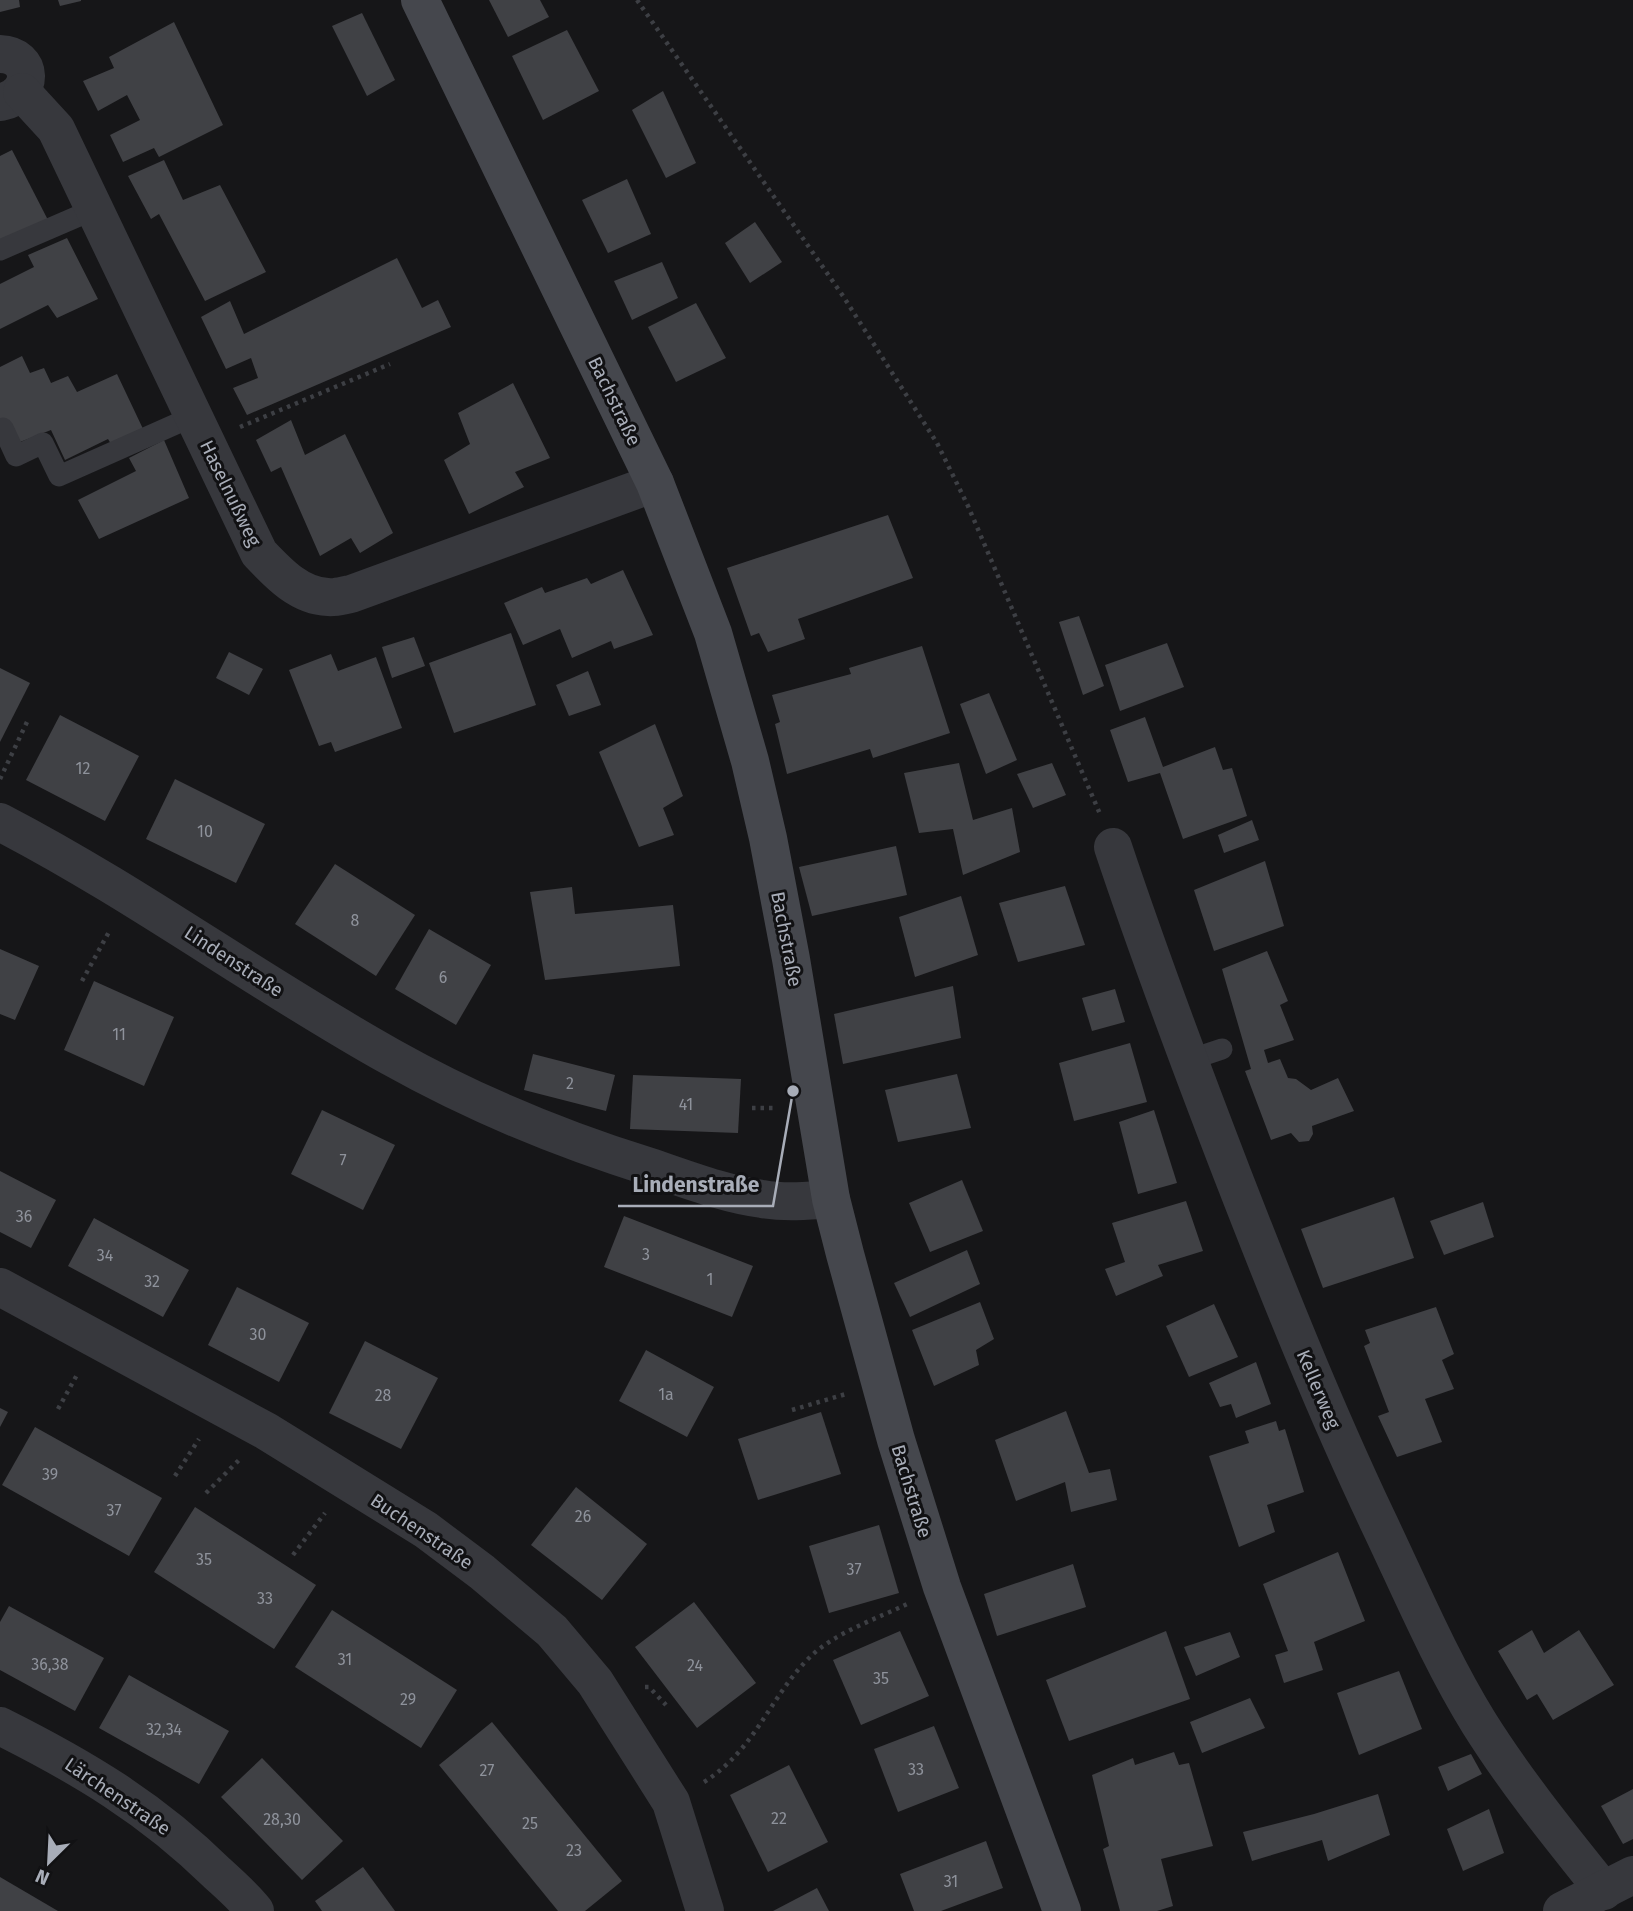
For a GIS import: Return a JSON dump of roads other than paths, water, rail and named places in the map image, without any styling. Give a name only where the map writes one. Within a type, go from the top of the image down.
[{"type":"street","name":"Bachstraße","points":[[420,0],[654,483],[713,633],[750,761],[791,959],[831,1199],[880,1384],[942,1587],[1062,1911]]},
{"type":"street","name":"Haselnußweg","points":[[0,54],[16,57],[24,67],[26,80],[11,97],[56,129],[260,553],[281,576],[303,591],[329,597],[351,594],[654,483]]},
{"type":"street","name":"Lindenstraße","points":[[0,822],[73,860],[286,995],[383,1052],[464,1095],[561,1136],[724,1191],[793,1202],[831,1199]]},
{"type":"street","name":"Kellerweg","points":[[1114,847],[1206,1054],[1289,1319],[1355,1474],[1446,1665],[1515,1779],[1618,1883]]},
{"type":"street","name":"Buchenstraße","points":[[0,1287],[266,1431],[349,1482],[426,1530],[482,1572],[552,1631],[595,1682],[671,1802],[705,1911]]},
{"type":"street","name":"Lärchenstraße","points":[[0,1726],[105,1782],[153,1816],[198,1854],[255,1911]]},
{"type":"street","points":[[1562,1911],[1618,1883]]},
{"type":"lane","points":[[0,250],[95,209]]},
{"type":"lane","points":[[2,428],[16,456],[43,443],[58,476],[200,429]]},
{"type":"place","name":"Lindenstraße","points":[[793,1091]]}]
